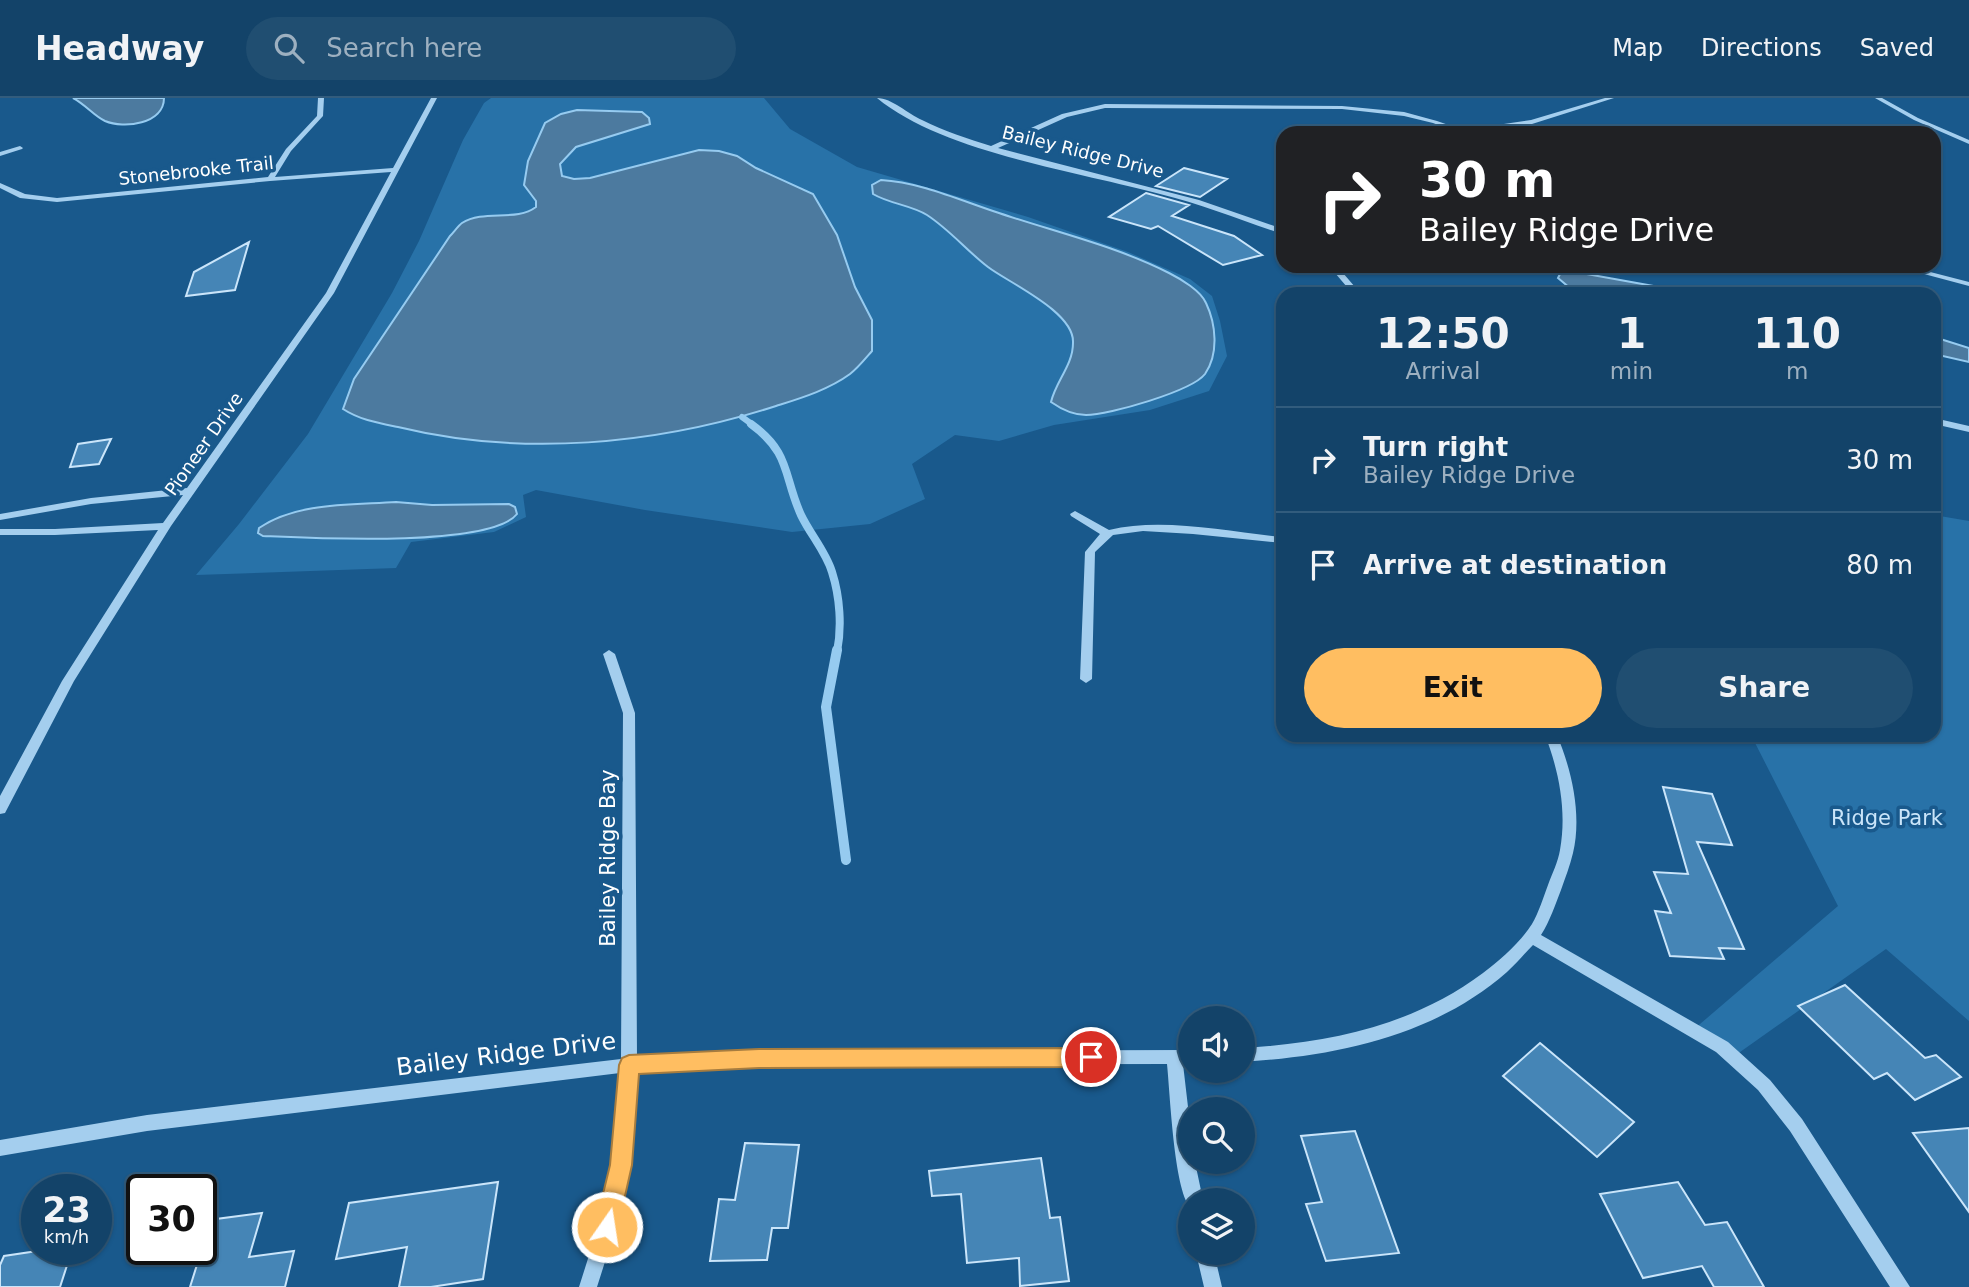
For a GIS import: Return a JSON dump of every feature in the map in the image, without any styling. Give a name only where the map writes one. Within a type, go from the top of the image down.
[{"type":"street","points":[[270,179],[288,150],[320,116],[321,98]]},
{"type":"street","name":"Pioneer Drive","points":[[0,809],[68,681],[166,526],[330,293],[434,98]]},
{"type":"street","name":"Bailey Ridge Drive","points":[[880,98],[911,118],[991,149],[1194,201],[1276,229]]},
{"type":"street","points":[[1508,126],[1532,122],[1611,98]]},
{"type":"street","points":[[1878,98],[1932,126]]},
{"type":"street","points":[[991,149],[1078,111],[1122,101],[1214,108],[1321,103],[1369,105],[1432,118],[1450,126]]},
{"type":"street","points":[[1942,131],[1969,142]]},
{"type":"street","points":[[0,154],[20,148]]},
{"type":"street","name":"Stonebrooke Trail","points":[[0,186],[23,196],[57,200],[270,179],[397,170]]},
{"type":"street","points":[[1339,273],[1351,287]]},
{"type":"street","points":[[1926,273],[1969,284]]},
{"type":"street","points":[[1941,423],[1969,429]]},
{"type":"street","points":[[0,517],[90,501],[190,491]]},
{"type":"street","points":[[1075,514],[1108,534]]},
{"type":"street","points":[[0,532],[166,526]]},
{"type":"street","points":[[1086,678],[1090,552],[1108,534],[1124,529],[1148,529],[1276,539]]},
{"type":"street","name":"Bailey Ridge Bay","points":[[588,1287],[607,1227],[621,1165],[629,1065],[629,713],[609,654]]},
{"type":"street","points":[[1255,1055],[1284,1054],[1351,1043],[1410,1024],[1456,1000],[1497,970],[1532,937],[1567,851],[1569,813],[1553,742]]},
{"type":"street","points":[[1532,937],[1723,1047],[1764,1085],[1796,1125],[1901,1287]]},
{"type":"street","name":"Bailey Ridge Drive","points":[[0,1148],[147,1123],[629,1065],[759,1058],[1178,1057]]},
{"type":"street","points":[[1183,1083],[1187,1171],[1191,1188]]},
{"type":"street","points":[[1208,1265],[1213,1287]]},
{"type":"green space","points":[[491,98],[764,98],[790,129],[857,167],[1028,217],[1128,252],[1190,279],[1212,296],[1227,356],[1209,391],[1150,410],[1054,425],[999,441],[955,435],[912,464],[925,499],[870,524],[792,532],[536,490],[523,495],[526,517],[494,532],[411,542],[396,568],[196,575],[308,434],[392,293],[419,241],[463,140],[484,103]]},
{"type":"green space","name":"Ridge Park","points":[[1941,516],[1969,521],[1969,1021],[1886,949],[1733,1057],[1693,1030],[1838,906],[1755,742],[1941,742]]},
{"type":"shaded area","points":[[73,98],[164,98],[162,107],[150,119],[122,124],[105,121]]},
{"type":"shaded area","points":[[577,110],[642,112],[649,118],[650,124],[576,147],[560,164],[562,176],[574,179],[590,178],[699,150],[719,151],[737,156],[756,168],[813,194],[837,235],[855,287],[872,320],[872,351],[850,374],[805,397],[730,419],[636,438],[540,444],[492,442],[383,424],[343,409],[354,379],[459,226],[471,219],[519,214],[536,207],[536,201],[524,185],[528,161],[545,123],[561,114]]},
{"type":"shaded area","points":[[881,180],[926,188],[1085,240],[1149,263],[1179,279],[1203,299],[1212,320],[1214,348],[1205,374],[1184,388],[1112,411],[1081,415],[1055,405],[1051,402],[1053,394],[1067,366],[1073,343],[1071,331],[1064,320],[1039,299],[988,267],[927,215],[873,194],[872,185]]},
{"type":"shaded area","points":[[1560,273],[1581,273],[1659,287],[1569,287],[1558,278]]},
{"type":"shaded area","points":[[1941,339],[1969,348],[1969,362],[1941,356]]},
{"type":"shaded area","points":[[396,502],[432,505],[509,504],[515,507],[517,514],[500,525],[437,536],[356,539],[263,536],[258,533],[259,528],[274,520],[307,509]]},
{"type":"building","points":[[1184,168],[1227,179],[1200,197],[1156,186]]},
{"type":"building","points":[[1146,193],[1189,205],[1172,216],[1234,236],[1262,255],[1223,265],[1158,226],[1151,229],[1109,217]]},
{"type":"building","points":[[249,242],[235,290],[186,296],[194,272]]},
{"type":"building","points":[[111,439],[99,464],[70,467],[78,444]]},
{"type":"building","points":[[1663,787],[1712,794],[1732,845],[1697,842],[1744,949],[1719,948],[1724,959],[1670,956],[1655,911],[1671,913],[1654,872],[1688,874]]},
{"type":"building","points":[[1845,985],[1925,1058],[1936,1055],[1961,1077],[1915,1100],[1887,1073],[1874,1079],[1798,1006]]},
{"type":"building","points":[[1540,1043],[1634,1122],[1597,1157],[1503,1076]]},
{"type":"building","points":[[1969,1128],[1969,1212],[1913,1133]]},
{"type":"building","points":[[1355,1131],[1399,1253],[1326,1261],[1306,1204],[1322,1202],[1301,1136]]},
{"type":"building","points":[[745,1143],[799,1145],[788,1228],[772,1228],[767,1260],[710,1261],[719,1199],[735,1200]]},
{"type":"building","points":[[1041,1158],[1050,1218],[1060,1217],[1069,1281],[1020,1286],[1019,1258],[967,1263],[961,1194],[932,1196],[929,1171]]},
{"type":"building","points":[[498,1182],[483,1279],[431,1287],[399,1287],[407,1247],[336,1259],[349,1203]]},
{"type":"building","points":[[1678,1182],[1705,1225],[1727,1222],[1764,1287],[1714,1287],[1702,1266],[1643,1278],[1600,1194]]},
{"type":"building","points":[[262,1213],[249,1257],[294,1251],[285,1287],[190,1287],[197,1265],[217,1265],[217,1219]]},
{"type":"building","points":[[21,1253],[21,1265],[67,1265],[60,1287],[0,1287],[0,1265],[4,1256]]},
{"type":"waterway","points":[[742,417],[753,425]]},
{"type":"waterway","points":[[751,424],[780,455],[801,515],[829,565],[835,582],[839,612],[837,652]]},
{"type":"waterway","points":[[837,650],[826,707],[846,860]]},
{"type":"route","points":[[607,1227],[621,1165],[629,1065],[759,1058],[1091,1057]]}]
